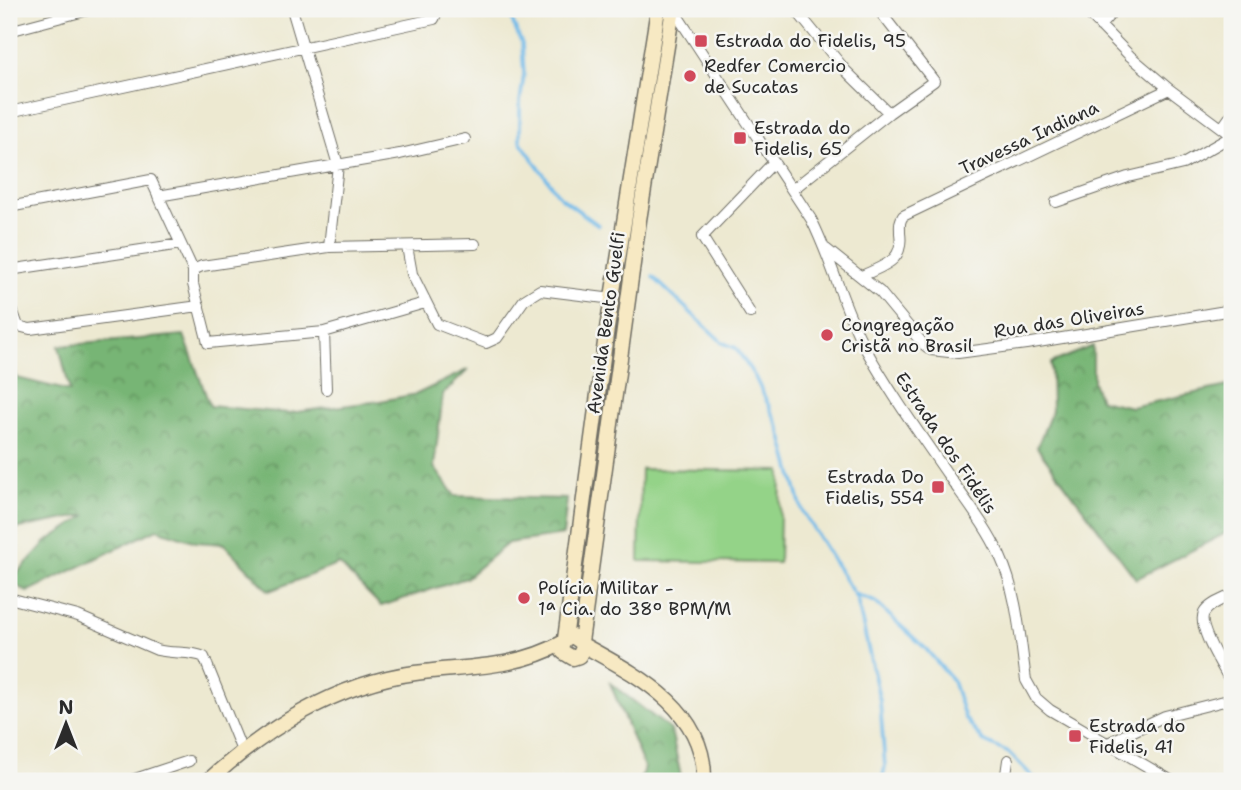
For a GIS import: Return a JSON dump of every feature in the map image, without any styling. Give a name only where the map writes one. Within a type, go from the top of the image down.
[{"type":"main road","name":"Avenida Bento Guelfi","points":[[572,647],[613,299],[657,9]]},
{"type":"main road","name":"Avenida Bento Guelfi","points":[[572,647],[673,9]]},
{"type":"main road","points":[[208,781],[242,751],[294,717],[349,690],[413,673],[482,668],[572,647],[600,664],[651,687],[675,706],[693,730],[702,759],[704,781]]},
{"type":"street","points":[[9,31],[92,9]]},
{"type":"street","points":[[292,9],[338,165],[329,247]]},
{"type":"street","points":[[9,112],[434,19],[438,9]]},
{"type":"street","name":"Estrada dos Fidélis","points":[[673,9],[811,219],[825,248],[847,312],[895,400],[967,502],[1001,556],[1018,615],[1026,680],[1030,690],[1050,710],[1172,781]]},
{"type":"street","points":[[795,9],[846,71],[889,113]]},
{"type":"street","points":[[792,190],[934,81],[878,9]]},
{"type":"street","points":[[1056,202],[1128,177],[1183,164],[1232,136],[1130,56],[1084,9]]},
{"type":"street","points":[[1100,26],[1115,9]]},
{"type":"street","points":[[1225,9],[1232,15]]},
{"type":"street","name":"Travessa Indiana","points":[[862,276],[897,257],[902,244],[899,223],[903,216],[1169,89]]},
{"type":"street","points":[[1222,128],[1232,114]]},
{"type":"street","points":[[158,196],[338,165],[465,139]]},
{"type":"street","points":[[750,313],[702,236],[774,162]]},
{"type":"street","points":[[9,207],[151,180],[193,270],[193,284],[208,343],[324,332],[425,303]]},
{"type":"street","points":[[9,270],[181,244]]},
{"type":"street","points":[[193,270],[202,266],[329,247],[475,244]]},
{"type":"street","points":[[408,246],[412,274],[437,324],[486,343],[497,338],[524,300],[540,290],[613,299]]},
{"type":"street","name":"Rua das Oliveiras","points":[[825,248],[880,292],[923,344],[931,350],[942,352],[958,353],[1026,344],[1232,310]]},
{"type":"street","points":[[9,301],[18,326],[30,329],[199,306]]},
{"type":"street","points":[[324,332],[326,389]]},
{"type":"street","points":[[1232,595],[1209,607],[1202,618],[1203,629],[1232,684]]},
{"type":"street","points":[[9,598],[78,616],[157,650],[171,654],[200,654],[204,657],[242,751]]},
{"type":"street","points":[[1108,743],[1165,716],[1232,699]]},
{"type":"street","points":[[1005,781],[1007,760]]},
{"type":"street","points":[[129,781],[190,761]]},
{"type":"green space","points":[[184,335],[210,406],[289,413],[380,401],[417,394],[469,369],[443,394],[434,467],[455,496],[567,499],[563,535],[508,543],[466,578],[381,606],[339,564],[269,591],[224,544],[196,542],[157,529],[27,592],[10,581],[46,542],[87,515],[9,530],[9,355],[17,378],[70,391],[59,346]]},
{"type":"green space","points":[[1093,346],[1093,382],[1100,400],[1131,407],[1232,385],[1232,530],[1136,579],[1037,447],[1052,411],[1051,363]]},
{"type":"green space","points":[[641,469],[781,471],[779,563],[639,561]]},
{"type":"green space","points":[[610,683],[671,730],[682,781],[640,781],[644,767]]},
{"type":"waterway","points":[[507,9],[522,44],[524,74],[520,102],[520,141],[560,197],[598,225]]},
{"type":"waterway","points":[[653,277],[723,343],[736,348],[755,377],[780,429],[802,510],[857,599],[880,701],[885,767],[882,781]]},
{"type":"waterway","points":[[854,594],[875,602],[926,649],[953,681],[965,718],[983,741],[1009,753],[1037,781]]},
{"type":"place","name":"Estrada do Fidelis, 95","points":[[701,41]]},
{"type":"place","name":"Redfer Comercio de Sucatas","points":[[690,76]]},
{"type":"place","name":"Estrada do Fidelis, 65","points":[[740,138]]},
{"type":"place","name":"Congregação Cristã no Brasil","points":[[827,335]]},
{"type":"place","name":"Estrada Do Fidelis, 554","points":[[938,487]]},
{"type":"place","name":"Polícia Militar - 1ª Cia. do 38º BPM/M","points":[[524,598]]},
{"type":"place","name":"Estrada do Fidelis, 41","points":[[1075,736]]}]
